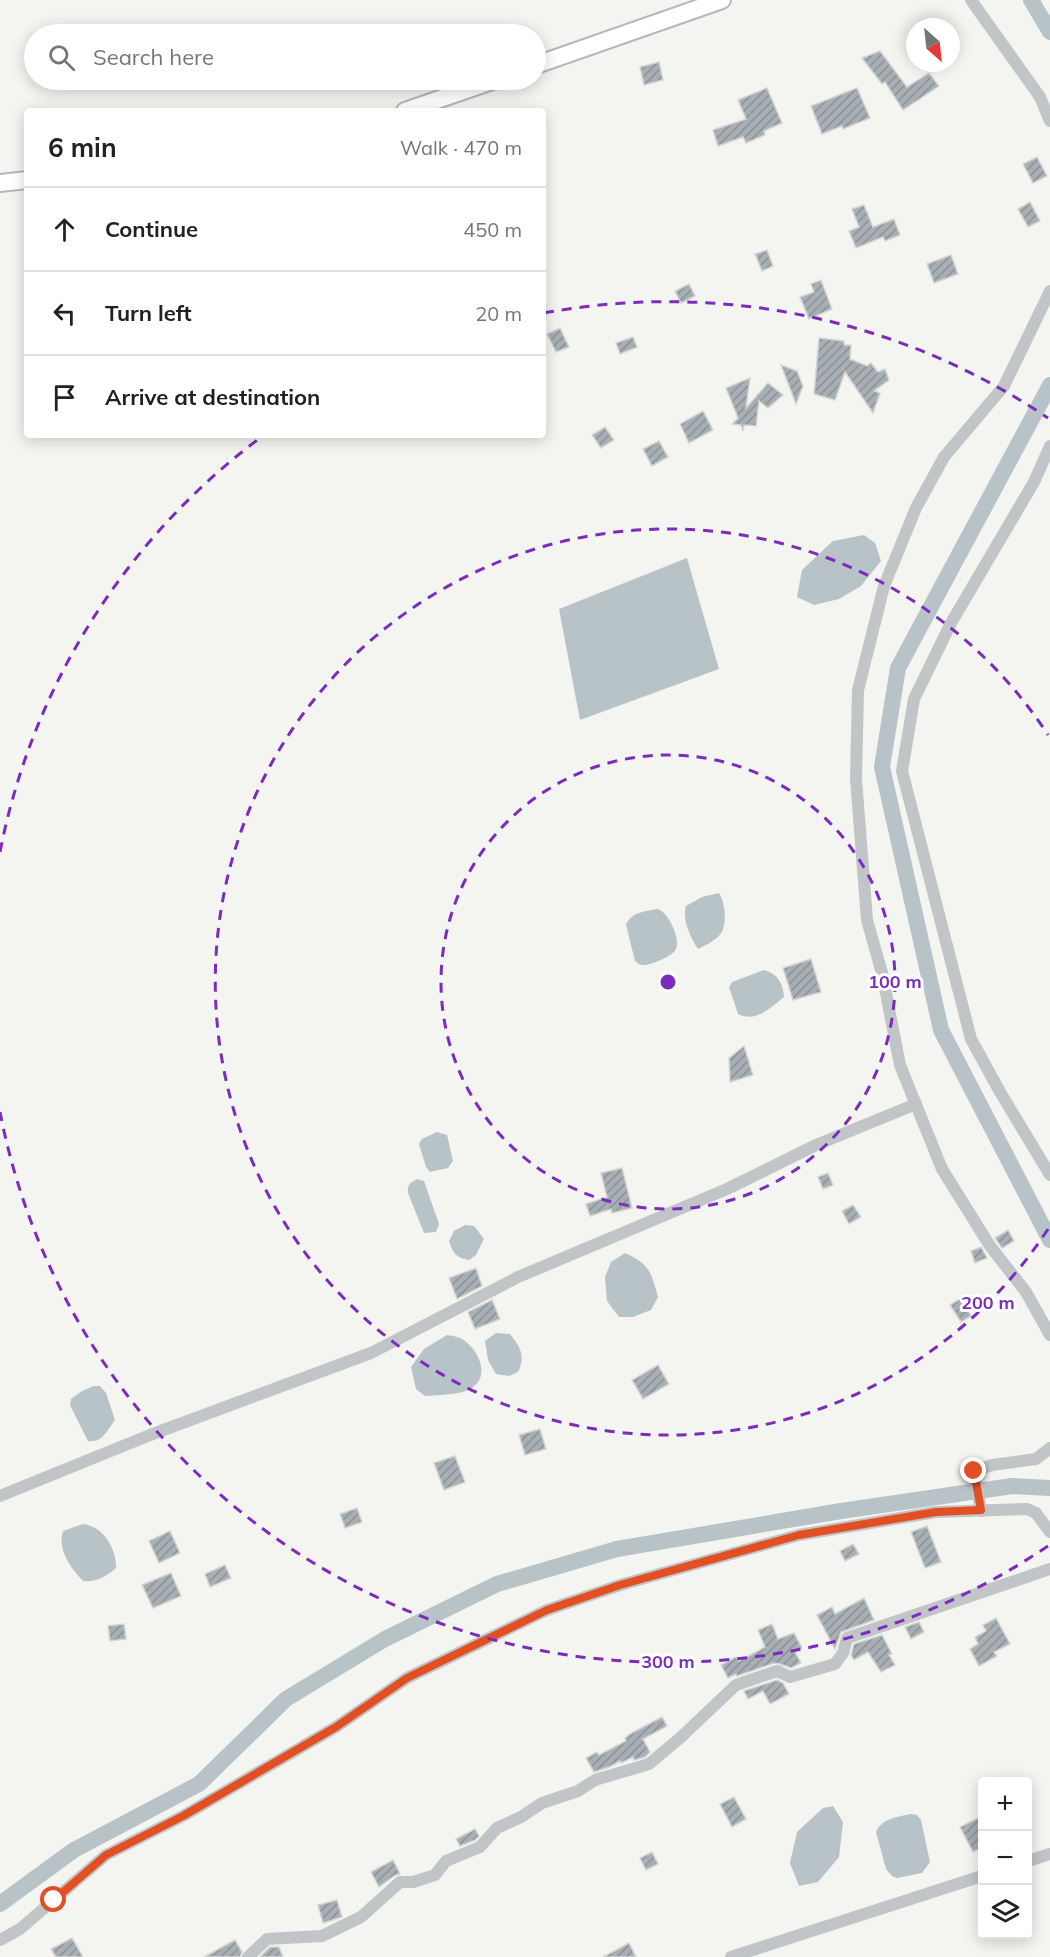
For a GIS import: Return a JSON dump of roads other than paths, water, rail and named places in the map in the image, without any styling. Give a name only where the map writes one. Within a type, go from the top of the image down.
[{"type":"main road","points":[[546,62],[722,0]]},
{"type":"main road","points":[[414,108],[466,90]]},
{"type":"main road","points":[[0,183],[24,180]]},
{"type":"street","points":[[970,0],[1040,97],[1050,121]]},
{"type":"street","points":[[1050,291],[1004,386],[944,457],[916,508],[884,586],[858,690],[856,779],[867,920],[882,973],[900,1065],[942,1169],[990,1246],[1026,1292],[1050,1335]]},
{"type":"street","points":[[1050,446],[1034,482],[951,623],[914,699],[902,771],[971,1039],[1050,1175]]},
{"type":"street","points":[[0,1496],[150,1435],[371,1353],[518,1277],[705,1198],[816,1145],[916,1104]]},
{"type":"street","points":[[981,1510],[974,1471],[992,1465],[1036,1460],[1050,1448]]},
{"type":"street","points":[[0,1940],[20,1929],[106,1855],[183,1816],[336,1727],[407,1678],[547,1610],[652,1576],[799,1535],[936,1512],[1028,1509],[1036,1513],[1050,1532]]},
{"type":"street","points":[[248,1957],[267,1939],[322,1936],[361,1917],[400,1882],[413,1882],[435,1875],[446,1861],[480,1847],[497,1828],[521,1818],[542,1803],[578,1791],[595,1780],[649,1764],[736,1685],[777,1671],[790,1677],[835,1664],[843,1653],[847,1638],[1050,1569]]},
{"type":"street","points":[[1032,1860],[1050,1854]]},
{"type":"street","points":[[730,1957],[978,1877]]},
{"type":"waterway","points":[[1031,0],[1050,32]]},
{"type":"waterway","points":[[1050,385],[898,668],[882,767],[941,1030],[1050,1240]]},
{"type":"waterway","points":[[0,1904],[74,1850],[199,1784],[286,1699],[385,1639],[497,1584],[617,1549],[841,1511],[1012,1486],[1050,1488]]}]
